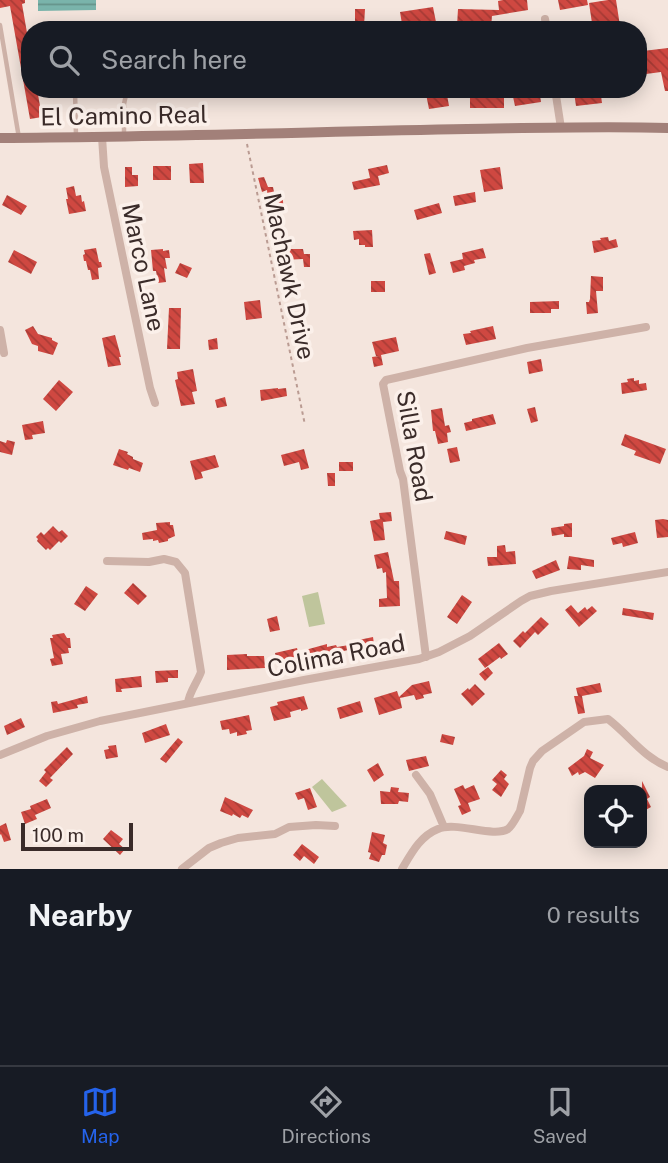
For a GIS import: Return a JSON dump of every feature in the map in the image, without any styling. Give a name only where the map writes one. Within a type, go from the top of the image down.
[{"type":"main road","name":"El Camino Real","points":[[0,138],[668,128]]},
{"type":"street","points":[[556,98],[561,128]]},
{"type":"street","name":"Marco Lane","points":[[102,137],[104,167],[155,403]]},
{"type":"street","name":"Silla Road","points":[[426,657],[403,480],[383,384],[386,380],[527,348],[646,327]]},
{"type":"street","points":[[0,330],[5,353]]},
{"type":"street","points":[[107,561],[149,562],[164,559],[176,562],[184,573],[201,672],[188,703]]},
{"type":"street","name":"Colima Road","points":[[0,755],[47,736],[100,721],[426,657],[470,636],[530,596],[668,572]]},
{"type":"street","points":[[402,869],[414,848],[427,834],[438,828],[496,831],[508,829],[520,810],[533,761],[542,751],[584,722],[608,719],[651,758],[668,767]]},
{"type":"street","points":[[416,775],[430,794],[444,827]]},
{"type":"street","points":[[182,869],[209,848],[238,838],[275,834],[289,827],[335,826]]},
{"type":"lane","points":[[0,26],[19,138]]},
{"type":"lane","points":[[75,98],[76,138]]},
{"type":"lane","points":[[124,137],[125,98]]},
{"type":"path","name":"Machawk Drive","points":[[245,133],[305,425]]},
{"type":"green space","points":[[318,592],[325,624],[309,627],[302,596]]},
{"type":"green space","points":[[322,779],[347,806],[332,812],[312,787]]},
{"type":"water","points":[[38,0],[96,0],[96,10],[38,11]]},
{"type":"building","points":[[0,0],[25,0],[22,4],[25,21],[21,21],[21,68],[10,6],[0,8]]},
{"type":"building","points":[[527,0],[528,10],[492,16],[492,21],[457,21],[458,9],[499,10],[498,1]]},
{"type":"building","points":[[558,0],[587,0],[588,5],[560,10]]},
{"type":"building","points":[[616,0],[619,21],[592,21],[589,3]]},
{"type":"building","points":[[433,7],[436,21],[402,21],[400,12]]},
{"type":"building","points":[[355,9],[365,9],[364,21],[355,21]]},
{"type":"building","points":[[668,48],[668,91],[665,91],[661,72],[647,74],[647,51]]},
{"type":"building","points":[[26,98],[39,98],[42,117],[30,119]]},
{"type":"building","points":[[427,98],[448,98],[449,106],[429,109]]},
{"type":"building","points":[[470,98],[504,98],[504,108],[470,108]]},
{"type":"building","points":[[513,98],[540,98],[541,102],[515,106]]},
{"type":"building","points":[[575,98],[601,98],[602,103],[576,106]]},
{"type":"building","points":[[203,163],[204,183],[190,183],[189,164]]},
{"type":"building","points":[[387,165],[389,173],[378,176],[380,185],[354,190],[352,182],[370,178],[368,169]]},
{"type":"building","points":[[153,166],[171,166],[171,180],[153,180]]},
{"type":"building","points":[[125,167],[132,167],[132,175],[138,175],[138,186],[125,187]]},
{"type":"building","points":[[500,167],[503,189],[484,192],[480,170]]},
{"type":"building","points":[[264,177],[268,187],[273,187],[274,192],[282,191],[284,212],[275,212],[274,201],[268,200],[267,190],[262,192],[258,178]]},
{"type":"building","points":[[74,186],[76,196],[81,195],[82,202],[84,201],[86,211],[69,214],[66,188]]},
{"type":"building","points":[[475,192],[476,202],[455,206],[453,196]]},
{"type":"building","points":[[7,195],[27,206],[21,215],[2,205]]},
{"type":"building","points":[[439,203],[442,213],[417,220],[414,210]]},
{"type":"building","points":[[372,230],[373,247],[359,245],[359,239],[354,240],[353,231]]},
{"type":"building","points":[[608,237],[609,241],[616,239],[618,247],[594,253],[592,241]]},
{"type":"building","points":[[96,248],[102,267],[98,268],[99,279],[92,280],[83,255],[84,250]]},
{"type":"building","points":[[483,248],[486,258],[474,260],[475,263],[464,266],[465,270],[453,273],[450,262],[463,259],[462,253]]},
{"type":"building","points":[[279,249],[303,249],[304,254],[310,254],[310,267],[304,267],[303,259],[283,260]]},
{"type":"building","points":[[14,250],[37,262],[31,274],[8,262]]},
{"type":"building","points":[[151,250],[169,250],[170,258],[165,258],[166,282],[158,283],[156,271],[153,271]]},
{"type":"building","points":[[430,253],[436,273],[429,275],[424,254]]},
{"type":"building","points":[[180,263],[192,268],[187,278],[175,273]]},
{"type":"building","points":[[591,276],[603,277],[603,291],[596,291],[598,313],[587,314],[586,302],[590,299]]},
{"type":"building","points":[[371,281],[385,281],[385,292],[371,292]]},
{"type":"building","points":[[260,300],[262,318],[246,320],[244,302]]},
{"type":"building","points":[[559,301],[559,309],[551,309],[551,313],[530,313],[530,302]]},
{"type":"building","points":[[169,308],[181,308],[180,349],[167,349]]},
{"type":"building","points":[[33,326],[38,334],[58,343],[53,355],[38,351],[38,346],[32,344],[25,330]]},
{"type":"building","points":[[493,326],[496,339],[466,345],[463,334]]},
{"type":"building","points":[[115,335],[121,365],[108,367],[102,338]]},
{"type":"building","points":[[396,337],[399,351],[381,355],[383,365],[374,367],[372,357],[379,356],[376,356],[372,342]]},
{"type":"building","points":[[217,338],[218,349],[209,350],[208,340]]},
{"type":"building","points":[[541,359],[543,371],[529,374],[527,362]]},
{"type":"building","points":[[193,369],[197,391],[192,392],[195,404],[181,406],[175,380],[178,379],[177,372]]},
{"type":"building","points":[[634,378],[634,381],[639,380],[639,384],[646,383],[647,390],[622,394],[621,383]]},
{"type":"building","points":[[59,380],[73,392],[56,411],[43,399]]},
{"type":"building","points":[[286,388],[287,396],[261,401],[260,390]]},
{"type":"building","points":[[225,397],[227,406],[217,408],[215,400]]},
{"type":"building","points":[[535,407],[538,421],[531,423],[527,409]]},
{"type":"building","points":[[442,408],[445,426],[449,425],[451,432],[447,433],[448,442],[438,444],[433,431],[431,410]]},
{"type":"building","points":[[493,414],[496,424],[466,431],[464,423]]},
{"type":"building","points":[[43,421],[45,433],[32,435],[33,439],[25,440],[22,425]]},
{"type":"building","points":[[625,434],[666,449],[660,464],[634,455],[636,451],[621,445]]},
{"type":"building","points":[[7,440],[15,442],[12,455],[0,452],[0,441],[6,443]]},
{"type":"building","points":[[457,447],[460,461],[450,463],[447,449]]},
{"type":"building","points":[[119,449],[143,463],[140,472],[113,465]]},
{"type":"building","points":[[304,449],[309,468],[301,470],[299,462],[284,466],[281,455]]},
{"type":"building","points":[[215,455],[219,467],[201,472],[203,478],[195,480],[190,461]]},
{"type":"building","points":[[339,462],[353,462],[353,471],[339,471]]},
{"type":"building","points":[[327,473],[335,473],[335,486],[328,486]]},
{"type":"building","points":[[391,512],[392,521],[383,522],[385,540],[374,541],[370,521],[380,519],[379,513]]},
{"type":"building","points":[[655,520],[668,520],[668,537],[657,538]]},
{"type":"building","points":[[170,522],[175,536],[168,541],[159,543],[153,539],[143,540],[142,533],[157,530],[156,523]]},
{"type":"building","points":[[572,523],[572,537],[564,537],[564,534],[552,536],[551,528]]},
{"type":"building","points":[[53,526],[68,536],[50,550],[46,550],[36,537],[41,532],[44,535]]},
{"type":"building","points":[[446,531],[467,536],[465,545],[444,539]]},
{"type":"building","points":[[635,532],[638,543],[623,547],[622,543],[613,545],[611,538]]},
{"type":"building","points":[[505,545],[506,552],[515,551],[516,564],[488,566],[487,557],[497,557],[497,546]]},
{"type":"building","points":[[388,552],[394,581],[399,581],[400,606],[379,607],[379,599],[387,598],[386,572],[383,573],[382,568],[377,569],[374,555]]},
{"type":"building","points":[[569,556],[594,560],[594,567],[581,565],[581,570],[567,569]]},
{"type":"building","points":[[556,560],[560,570],[536,579],[532,571]]},
{"type":"building","points":[[133,583],[147,596],[138,605],[124,593]]},
{"type":"building","points":[[86,586],[98,594],[85,611],[74,604]]},
{"type":"building","points":[[462,595],[472,602],[457,624],[447,617]]},
{"type":"building","points":[[571,605],[578,613],[585,607],[587,610],[592,606],[597,611],[579,627],[565,610]]},
{"type":"building","points":[[623,608],[654,613],[653,620],[622,615]]},
{"type":"building","points":[[277,616],[280,630],[270,632],[267,619]]},
{"type":"building","points":[[541,617],[549,624],[538,635],[535,632],[520,648],[513,641]]},
{"type":"building","points":[[64,633],[70,638],[71,648],[68,648],[69,653],[61,654],[63,664],[52,666],[50,659],[54,658],[50,638],[53,638],[52,635]]},
{"type":"building","points":[[373,637],[375,651],[357,655],[356,652],[349,654],[348,650],[277,664],[275,653],[297,648],[298,652],[327,644],[327,647],[337,647]]},
{"type":"building","points":[[499,643],[508,654],[485,668],[478,659]]},
{"type":"building","points":[[227,655],[264,656],[265,668],[227,670]]},
{"type":"building","points":[[488,667],[493,673],[485,681],[479,674]]},
{"type":"building","points":[[178,670],[178,678],[168,678],[168,682],[156,683],[155,671]]},
{"type":"building","points":[[141,676],[142,687],[116,692],[115,679]]},
{"type":"building","points":[[429,681],[432,693],[416,700],[414,695],[400,698],[402,708],[379,715],[374,698],[397,691],[399,697],[412,685]]},
{"type":"building","points":[[600,683],[602,692],[582,696],[585,713],[578,714],[574,696],[578,696],[576,688]]},
{"type":"building","points":[[475,684],[485,694],[472,706],[461,694]]},
{"type":"building","points":[[87,696],[88,703],[77,705],[78,708],[53,713],[51,702],[57,701],[58,704]]},
{"type":"building","points":[[304,696],[308,709],[290,712],[291,717],[274,721],[270,707],[278,705],[277,702]]},
{"type":"building","points":[[360,701],[363,712],[340,719],[337,708]]},
{"type":"building","points":[[249,715],[252,730],[246,731],[247,734],[237,736],[237,732],[230,734],[229,729],[222,730],[220,721]]},
{"type":"building","points":[[21,718],[25,727],[7,735],[4,726]]},
{"type":"building","points":[[166,724],[170,735],[145,743],[142,733]]},
{"type":"building","points":[[442,734],[455,737],[453,745],[440,742]]},
{"type":"building","points":[[178,738],[183,742],[166,763],[160,759]]},
{"type":"building","points":[[116,745],[118,757],[106,759],[104,750],[109,749],[108,746]]},
{"type":"building","points":[[67,747],[73,754],[50,778],[53,780],[46,787],[39,781],[46,772],[44,770]]},
{"type":"building","points":[[587,749],[593,752],[590,758],[604,765],[595,778],[585,772],[572,776],[568,768],[584,756]]},
{"type":"building","points":[[426,756],[429,766],[409,771],[406,760]]},
{"type":"building","points":[[378,763],[384,775],[374,782],[367,770]]},
{"type":"building","points":[[501,770],[507,775],[504,779],[509,784],[501,797],[492,790],[497,784],[492,780]]},
{"type":"building","points":[[463,785],[465,789],[474,785],[480,799],[468,803],[471,811],[462,815],[454,789]]},
{"type":"building","points":[[391,787],[399,788],[398,792],[409,793],[408,802],[381,804],[380,791],[390,792]]},
{"type":"building","points":[[310,788],[317,807],[308,810],[304,798],[298,800],[295,793]]},
{"type":"building","points":[[225,797],[253,810],[248,818],[220,811]]},
{"type":"building","points":[[47,799],[51,808],[35,815],[37,819],[25,824],[21,812]]},
{"type":"building","points":[[6,823],[11,840],[4,842],[0,835],[0,826]]},
{"type":"building","points":[[111,830],[123,839],[119,844],[125,849],[120,855],[103,839]]},
{"type":"building","points":[[372,832],[385,835],[385,855],[382,855],[379,862],[369,859]]},
{"type":"building","points":[[302,844],[319,857],[314,864],[304,856],[300,861],[293,855]]}]
